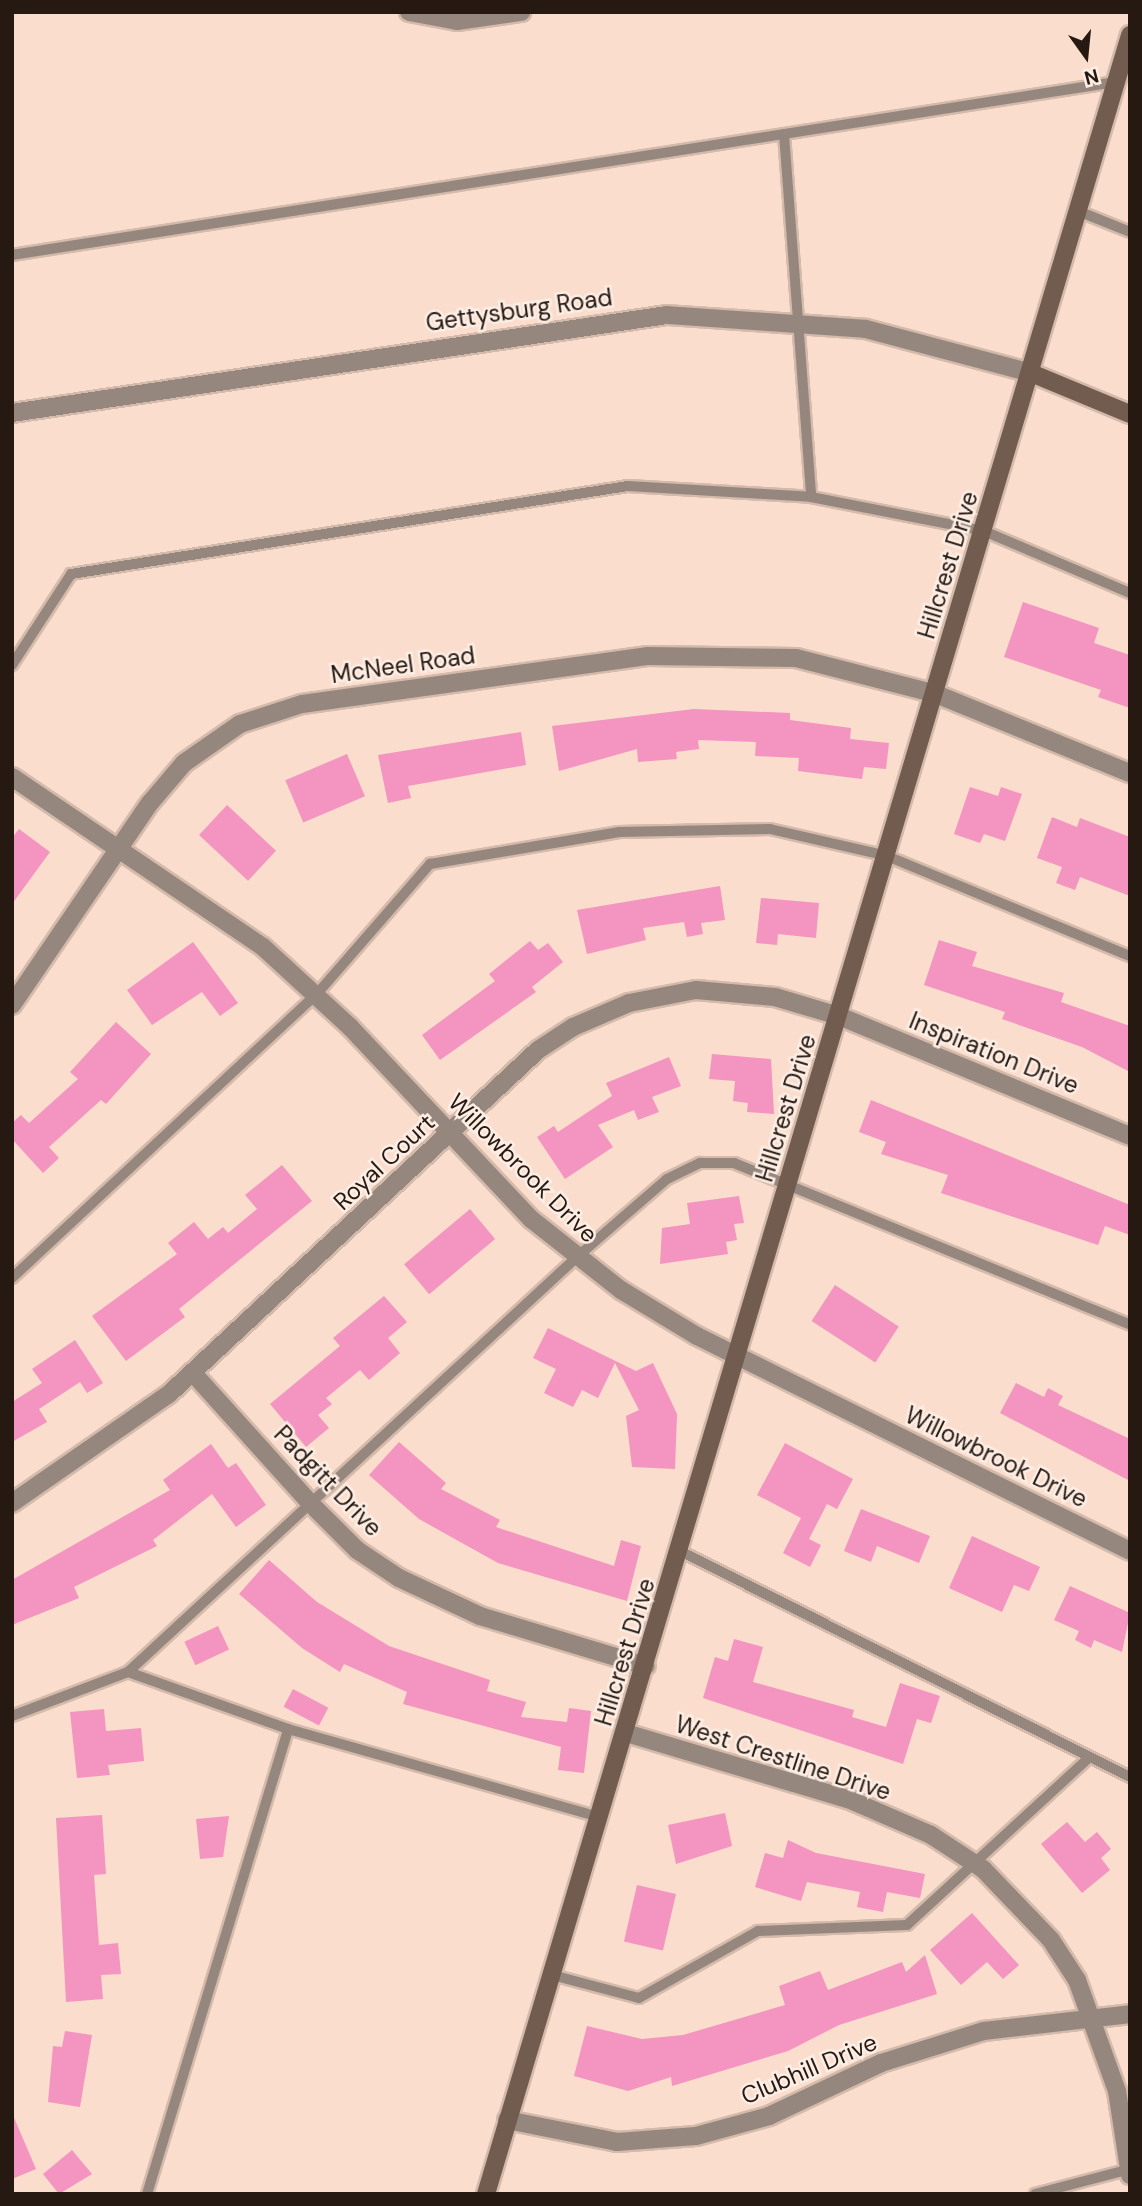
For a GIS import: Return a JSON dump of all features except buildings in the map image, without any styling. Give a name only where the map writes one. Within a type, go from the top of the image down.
[{"type":"street","points":[[409,12],[457,21],[521,12]]},
{"type":"street","name":"Hillcrest Drive","points":[[486,2194],[602,1818],[1129,44]]},
{"type":"street","name":"Gettysburg Road","points":[[12,413],[590,323],[667,315],[799,322],[962,349],[1031,373]]},
{"type":"street","points":[[1031,373],[1130,414]]},
{"type":"street","name":"McNeel Road","points":[[12,1005],[166,782],[202,748],[240,724],[302,704],[679,653],[796,658],[936,694],[1130,773]]},
{"type":"street","name":"Willowbrook Drive","points":[[12,777],[122,846],[263,947],[316,996],[577,1257],[738,1357],[1130,1551]]},
{"type":"street","name":"Royal Court","points":[[12,1503],[121,1433],[193,1373],[538,1050],[573,1027],[629,1003],[727,989],[839,1016]]},
{"type":"street","name":"Inspiration Drive","points":[[839,1016],[1130,1136]]},
{"type":"street","name":"Padgitt Drive","points":[[193,1373],[311,1504],[357,1550],[433,1596],[646,1666]]},
{"type":"street","name":"West Crestline Drive","points":[[626,1733],[848,1799],[931,1835],[974,1864],[1051,1940],[1094,2017],[1117,2091],[1129,2171]]},
{"type":"street","name":"Clubhill Drive","points":[[507,2120],[617,2142],[696,2136],[769,2116],[881,2063],[984,2031],[1130,2014]]},
{"type":"lane","points":[[12,255],[1116,82]]},
{"type":"lane","points":[[784,135],[811,498]]},
{"type":"lane","points":[[1078,211],[1130,232]]},
{"type":"lane","points":[[12,665],[71,574],[628,486],[811,498],[984,531],[1130,593]]},
{"type":"lane","points":[[12,1278],[316,996],[430,864],[619,832],[693,828],[770,829],[887,856],[1130,956]]},
{"type":"lane","points":[[12,1716],[128,1672],[577,1257],[667,1179],[701,1163],[734,1163],[1130,1325]]},
{"type":"lane","points":[[680,1551],[1130,1777]]},
{"type":"lane","points":[[128,1672],[288,1729],[602,1818]]},
{"type":"lane","points":[[147,2194],[288,1729]]},
{"type":"lane","points":[[552,1975],[639,1998],[758,1931],[907,1925],[1090,1757]]},
{"type":"lane","points":[[1035,2194],[1129,2171]]}]
